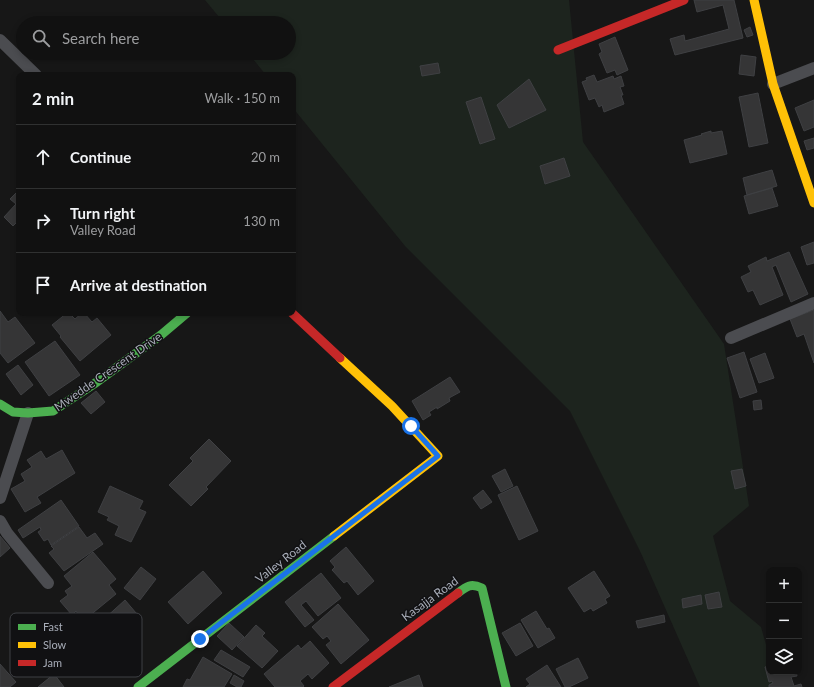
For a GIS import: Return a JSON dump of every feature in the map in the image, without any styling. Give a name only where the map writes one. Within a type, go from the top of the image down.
[{"type":"street","points":[[558,50],[684,0]]},
{"type":"street","points":[[754,0],[773,84],[809,172],[814,203]]},
{"type":"street","points":[[0,40],[16,56]]},
{"type":"street","points":[[21,60],[33,72]]},
{"type":"street","points":[[773,84],[814,68]]},
{"type":"street","points":[[731,338],[814,303]]},
{"type":"street","name":"Mwedde Crescent Drive","points":[[0,404],[13,412],[28,413],[53,411],[94,384],[161,335],[183,316]]},
{"type":"street","name":"Valley Road","points":[[138,687],[438,456],[392,406],[295,316]]},
{"type":"street","points":[[0,498],[28,413]]},
{"type":"street","points":[[0,521],[7,533],[48,584]]},
{"type":"street","name":"Kasajja Road","points":[[333,687],[466,587],[475,585],[482,588],[506,687]]},
{"type":"shaded area","points":[[205,0],[569,0],[583,142],[724,344],[749,506],[713,536],[730,601],[761,627],[766,644],[766,675],[771,675],[779,687],[700,687],[640,551],[570,411],[405,246],[296,112],[296,72],[264,72],[254,60],[296,60],[296,16],[218,16]]},
{"type":"building","points":[[694,0],[734,0],[743,38],[675,55],[670,39],[684,35],[685,41],[729,29],[723,5],[697,12]]},
{"type":"building","points":[[750,27],[753,35],[747,37],[744,30]]},
{"type":"building","points":[[615,37],[628,70],[617,75],[615,70],[607,73],[599,54],[602,52],[599,44]]},
{"type":"building","points":[[741,55],[756,57],[754,76],[739,74]]},
{"type":"building","points":[[438,63],[440,73],[422,76],[420,66]]},
{"type":"building","points":[[594,75],[597,82],[613,76],[614,79],[621,76],[624,86],[620,87],[624,104],[604,112],[602,105],[599,107],[595,98],[589,100],[582,82],[587,80],[586,78]]},
{"type":"building","points":[[529,79],[546,110],[509,128],[497,105]]},
{"type":"building","points":[[758,93],[768,143],[749,147],[739,97]]},
{"type":"building","points":[[481,97],[495,139],[480,144],[466,102]]},
{"type":"building","points":[[814,100],[814,127],[804,131],[795,108]]},
{"type":"building","points":[[711,131],[711,133],[722,131],[727,154],[690,163],[684,140]]},
{"type":"building","points":[[814,138],[814,148],[807,150],[804,141]]},
{"type":"building","points":[[564,158],[570,176],[545,184],[540,166]]},
{"type":"building","points":[[772,170],[777,186],[747,195],[743,178]]},
{"type":"building","points":[[772,188],[778,206],[749,214],[744,196]]},
{"type":"building","points":[[16,193],[16,204],[10,199]]},
{"type":"building","points":[[16,204],[16,223],[13,226],[4,217]]},
{"type":"building","points":[[814,242],[814,263],[807,265],[801,247]]},
{"type":"building","points":[[789,252],[808,294],[791,302],[776,265],[772,267],[783,295],[760,305],[753,290],[748,292],[741,277],[751,272],[748,266],[766,257],[767,261]]},
{"type":"building","points":[[814,310],[814,363],[804,334],[797,337],[790,319]]},
{"type":"building","points":[[0,311],[8,322],[15,317],[35,343],[8,363],[0,353]]},
{"type":"building","points":[[63,316],[72,316],[75,319],[78,316],[87,316],[92,322],[97,318],[111,335],[80,361],[52,325]]},
{"type":"building","points":[[55,341],[80,375],[49,396],[25,362]]},
{"type":"building","points":[[744,352],[757,392],[740,398],[727,358]]},
{"type":"building","points":[[765,353],[774,378],[759,383],[750,359]]},
{"type":"building","points":[[18,365],[33,385],[21,395],[6,374]]},
{"type":"building","points":[[450,377],[460,392],[449,398],[450,401],[429,412],[431,415],[423,420],[412,401]]},
{"type":"building","points":[[96,391],[105,402],[91,414],[81,403]]},
{"type":"building","points":[[761,400],[762,409],[754,410],[753,401]]},
{"type":"building","points":[[209,439],[231,461],[206,487],[208,489],[191,506],[169,485],[193,461],[190,458]]},
{"type":"building","points":[[62,450],[75,473],[37,497],[41,503],[25,512],[11,489],[25,481],[21,474],[32,467],[27,460],[41,451],[46,459]]},
{"type":"building","points":[[505,469],[513,486],[501,492],[492,476]]},
{"type":"building","points":[[742,469],[746,486],[735,489],[731,471]]},
{"type":"building","points":[[110,486],[143,501],[139,509],[146,512],[131,542],[115,535],[119,526],[107,520],[109,517],[98,512]]},
{"type":"building","points":[[517,486],[538,531],[519,540],[498,495]]},
{"type":"building","points":[[483,490],[492,502],[481,509],[473,498]]},
{"type":"building","points":[[61,500],[79,526],[51,545],[48,539],[44,541],[38,532],[41,530],[40,527],[23,538],[18,530]]},
{"type":"building","points":[[79,527],[87,538],[95,533],[103,544],[64,571],[49,553],[54,549],[51,546]]},
{"type":"building","points":[[0,536],[10,548],[0,557]]},
{"type":"building","points":[[346,547],[374,581],[358,595],[347,581],[344,583],[332,570],[335,567],[330,561]]},
{"type":"building","points":[[93,552],[116,579],[109,585],[116,594],[93,613],[77,613],[76,611],[74,613],[70,613],[60,601],[68,595],[65,591],[72,586],[64,576]]},
{"type":"building","points":[[141,567],[156,579],[140,600],[124,588]]},
{"type":"building","points":[[203,571],[222,593],[188,624],[168,602]]},
{"type":"building","points":[[594,571],[610,596],[605,599],[607,603],[593,611],[591,608],[584,612],[568,588]]},
{"type":"building","points":[[321,573],[341,598],[318,616],[306,601],[301,605],[314,620],[305,627],[285,602]]},
{"type":"building","points":[[719,592],[722,607],[708,609],[705,595]]},
{"type":"building","points":[[701,595],[702,604],[683,608],[682,599]]},
{"type":"building","points":[[125,600],[136,613],[111,613]]},
{"type":"building","points":[[338,604],[369,640],[341,664],[326,645],[331,641],[327,636],[323,639],[312,627]]},
{"type":"building","points":[[536,611],[547,629],[549,628],[555,638],[538,648],[521,620]]},
{"type":"building","points":[[664,615],[665,622],[638,628],[636,621]]},
{"type":"building","points":[[229,623],[244,637],[232,650],[217,636]]},
{"type":"building","points":[[520,623],[533,646],[516,656],[502,633]]},
{"type":"building","points":[[256,625],[265,633],[262,636],[278,651],[262,668],[237,646]]},
{"type":"building","points":[[310,641],[329,663],[312,679],[308,674],[300,681],[304,686],[303,687],[275,687],[264,674],[298,645],[301,649]]},
{"type":"building","points":[[221,650],[250,667],[243,677],[214,660]]},
{"type":"building","points":[[203,657],[232,674],[224,687],[183,687],[187,679],[190,680]]},
{"type":"building","points":[[578,658],[588,678],[569,687],[565,687],[556,669]]},
{"type":"building","points":[[0,664],[16,682],[10,687],[0,687]]},
{"type":"building","points":[[547,665],[561,687],[526,687],[530,684],[526,679]]},
{"type":"building","points":[[234,675],[244,681],[241,687],[237,687],[230,683]]},
{"type":"building","points":[[419,675],[423,687],[389,687]]},
{"type":"building","points":[[767,675],[797,675],[791,677],[794,686],[801,684],[802,687],[769,687],[769,685],[773,683],[772,681],[769,682]]},
{"type":"building","points":[[50,677],[56,677],[64,687],[38,687]]},
{"type":"traffic: fast","points":[[0,404],[13,412],[28,413],[53,411],[94,384],[161,335],[183,316]]},
{"type":"traffic: fast","points":[[138,687],[334,536]]},
{"type":"traffic: fast","points":[[458,593],[469,586],[482,588],[506,687]]},
{"type":"traffic: slow","points":[[754,0],[773,84],[814,203]]},
{"type":"traffic: slow","points":[[334,536],[438,456],[392,406],[340,358]]},
{"type":"traffic: jam","points":[[558,50],[684,0]]},
{"type":"traffic: jam","points":[[295,316],[340,358]]},
{"type":"traffic: jam","points":[[333,687],[458,593]]},
{"type":"route","points":[[200,639],[438,456],[411,426]]}]
